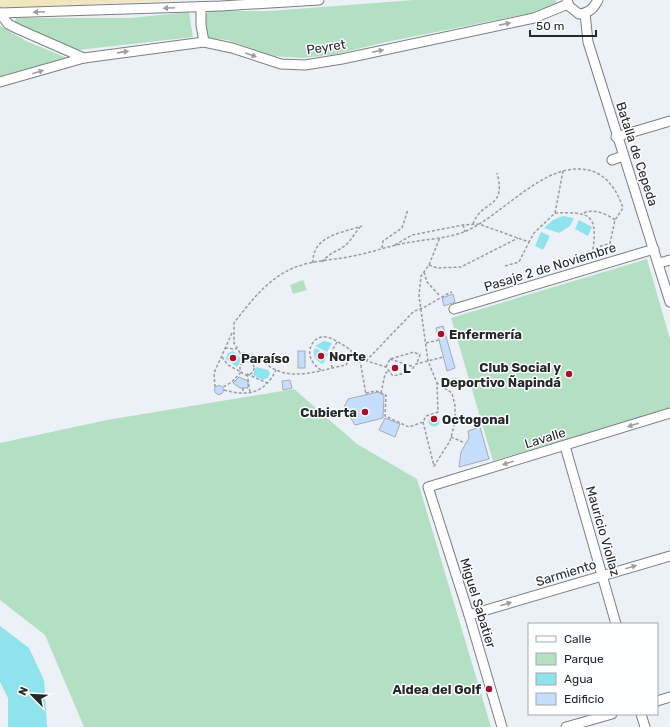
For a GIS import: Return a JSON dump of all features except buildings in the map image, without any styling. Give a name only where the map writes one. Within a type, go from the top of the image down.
[{"type":"street","points":[[0,13],[201,7],[320,0]]},
{"type":"street","points":[[567,2],[573,11],[579,14],[585,13],[603,0]]},
{"type":"street","name":"Peyret","points":[[0,82],[84,58],[204,42],[232,48],[281,64],[305,65],[342,59],[534,18],[567,2]]},
{"type":"street","points":[[201,7],[201,25],[204,42]]},
{"type":"street","points":[[0,13],[8,24],[84,58]]},
{"type":"street","name":"Batalla de Cepeda","points":[[585,13],[588,42],[616,137],[659,263],[670,302]]},
{"type":"street","points":[[616,137],[670,121]]},
{"type":"street","points":[[612,160],[623,156]]},
{"type":"street","name":"Pasaje 2 de Noviembre","points":[[454,309],[654,249]]},
{"type":"street","points":[[659,263],[670,260]]},
{"type":"street","name":"Lavalle","points":[[428,487],[670,413]]},
{"type":"street","name":"Mauricio Viollaz","points":[[565,446],[616,623]]},
{"type":"street","name":"Miguel Sabatier","points":[[428,487],[469,615],[502,727]]},
{"type":"street","name":"Sarmiento","points":[[469,615],[670,556]]},
{"type":"street","points":[[658,701],[670,697]]},
{"type":"street","points":[[566,727],[608,715]]},
{"type":"street","points":[[642,715],[645,727]]},
{"type":"path","points":[[215,387],[214,373],[232,332],[234,323],[269,283],[297,267],[358,255],[395,245],[465,232],[523,193],[558,172],[563,171],[580,169],[590,171],[605,178],[613,185],[623,208],[615,220],[610,243],[592,249],[595,232],[593,221],[583,213]]},
{"type":"path","points":[[505,266],[519,262],[534,233],[555,213],[563,171]]},
{"type":"path","points":[[473,224],[478,215],[499,195],[500,186],[497,173]]},
{"type":"path","points":[[382,248],[383,241],[402,228],[408,209]]},
{"type":"path","points":[[555,213],[600,212],[615,220]]},
{"type":"path","points":[[395,245],[412,235],[473,224],[479,224],[529,242]]},
{"type":"path","points":[[463,225],[465,232]]},
{"type":"path","points":[[313,263],[313,256],[316,246],[323,240],[362,226],[353,235],[348,244],[327,256],[322,262]]},
{"type":"path","points":[[437,383],[452,393],[455,406],[455,422],[451,438],[434,466],[423,422],[426,416],[438,412],[437,383],[428,361],[420,310],[419,287],[424,272],[429,265],[441,236],[441,229]]},
{"type":"path","points":[[420,234],[421,240]]},
{"type":"path","points":[[429,265],[436,268],[461,267],[518,238]]},
{"type":"path","points":[[424,272],[427,282],[440,296]]},
{"type":"path","points":[[366,361],[414,311],[420,310],[440,296],[452,292]]},
{"type":"path","points":[[232,332],[234,343],[246,361],[250,362],[253,368],[247,374]]},
{"type":"path","points":[[240,353],[255,354],[276,370],[293,374],[321,370],[346,365],[351,350],[327,336],[320,337],[314,341],[310,347],[310,354],[313,362],[321,370]]},
{"type":"path","points":[[426,343],[439,340]]},
{"type":"path","points":[[332,368],[330,354],[337,342]]},
{"type":"path","points":[[225,348],[238,349]]},
{"type":"path","points":[[350,356],[386,367],[393,376],[410,372],[420,355],[414,352],[390,359],[386,367]]},
{"type":"path","points":[[250,362],[255,354]]},
{"type":"path","points":[[222,356],[228,365],[265,383],[269,382]]},
{"type":"path","points":[[416,364],[443,357]]},
{"type":"path","points":[[360,359],[366,394],[376,391],[386,395],[385,416],[409,427],[423,422]]},
{"type":"path","points":[[390,359],[414,367]]},
{"type":"path","points":[[241,372],[240,365],[246,361]]},
{"type":"path","points":[[224,390],[235,393],[243,393],[262,389],[269,382],[276,370]]},
{"type":"path","points":[[381,393],[385,374],[388,371]]},
{"type":"path","points":[[223,388],[232,382],[241,372]]},
{"type":"path","points":[[247,374],[250,392]]},
{"type":"path","points":[[242,388],[243,393]]},
{"type":"path","points":[[451,438],[465,443]]},
{"type":"green space","points":[[414,0],[556,0],[556,7],[386,42],[332,55],[302,58],[273,56],[227,40],[209,38],[205,35],[203,22],[207,13],[211,11],[270,11]]},
{"type":"green space","points":[[189,12],[193,37],[78,50],[47,40],[14,24],[16,18],[130,18]]},
{"type":"green space","points":[[0,26],[26,41],[67,58],[0,79]]},
{"type":"green space","name":"Club Social y Deportivo Ñapindá","points":[[647,259],[670,339],[670,409],[493,461],[451,318]]},
{"type":"green space","points":[[303,280],[307,290],[293,294],[290,285]]},
{"type":"green space","points":[[294,389],[357,444],[417,479],[491,727],[84,727],[45,635],[0,600],[0,443],[107,420]]},
{"type":"sand","points":[[0,0],[181,0],[0,9]]},
{"type":"water","points":[[563,216],[574,218],[570,226],[559,233],[544,228],[553,220]]},
{"type":"water","points":[[579,220],[592,227],[588,236],[575,229]]},
{"type":"water","points":[[541,232],[550,236],[543,250],[535,246]]},
{"type":"water","name":"Norte","points":[[324,341],[332,343],[327,352],[315,346]]},
{"type":"water","name":"Norte","points":[[315,348],[328,354],[323,364],[315,358]]},
{"type":"water","name":"Paraíso","points":[[233,351],[242,360],[237,367],[226,359],[227,354]]},
{"type":"water","name":"Paraíso","points":[[256,367],[268,370],[270,373],[268,378],[262,380],[253,375]]},
{"type":"water","name":"Octogonal","points":[[434,415],[438,417],[440,421],[438,425],[434,427],[430,425],[428,421],[430,417]]},
{"type":"water","points":[[0,626],[29,648],[44,680],[47,727],[8,727],[8,698],[0,682]]},
{"type":"place","name":"Enfermería","points":[[441,334]]},
{"type":"place","name":"Norte","points":[[321,356]]},
{"type":"place","name":"Paraíso","points":[[233,358]]},
{"type":"place","name":"L","points":[[395,368]]},
{"type":"place","name":"Club Social y Deportivo Ñapindá","points":[[569,374]]},
{"type":"place","name":"Cubierta","points":[[365,412]]},
{"type":"place","name":"Octogonal","points":[[434,419]]},
{"type":"place","name":"Aldea del Golf","points":[[489,689]]}]
